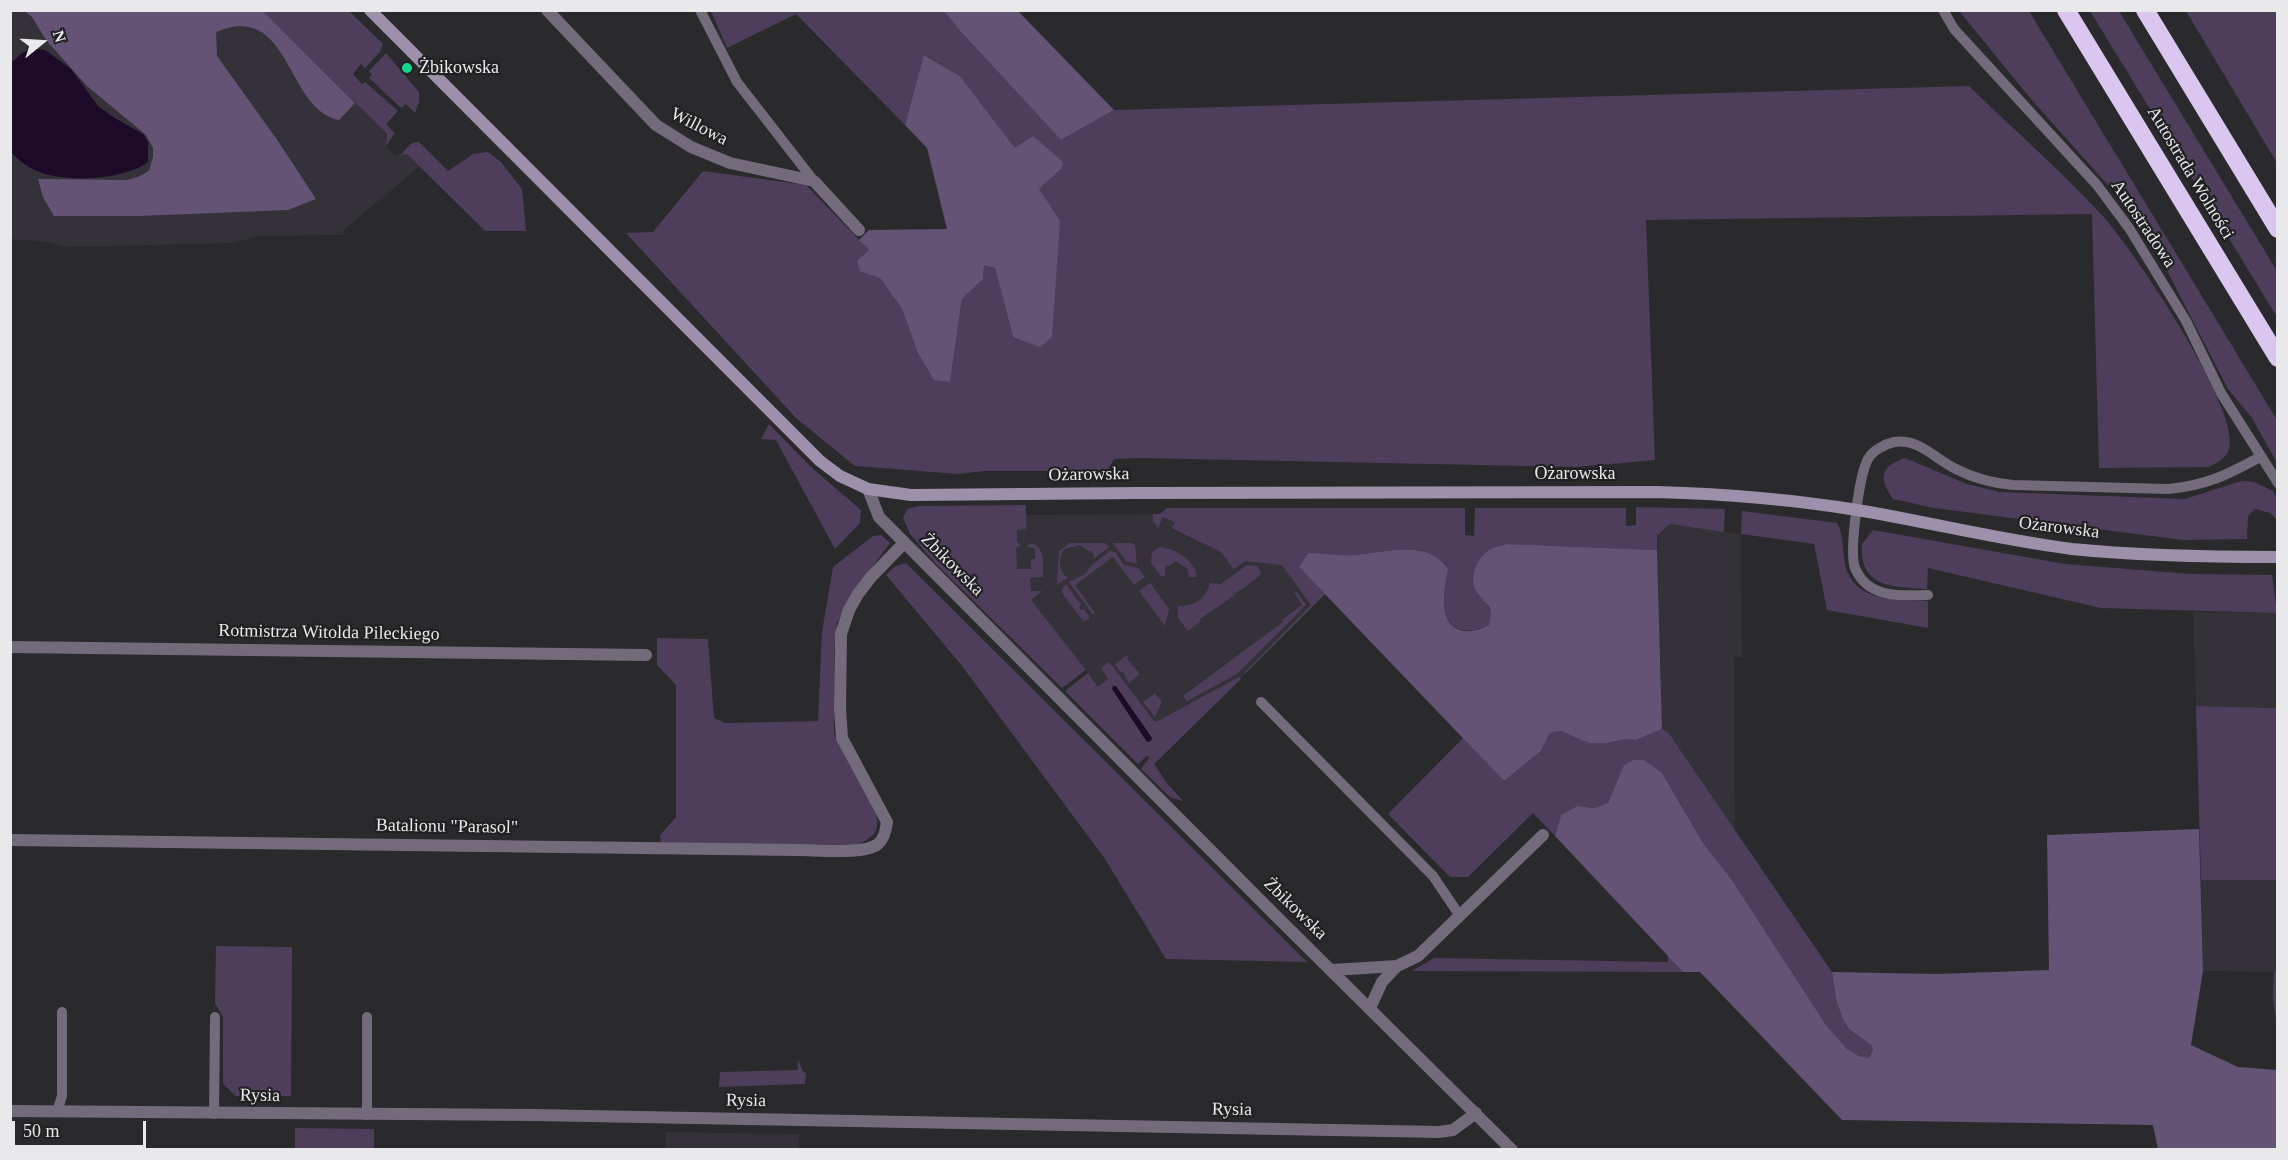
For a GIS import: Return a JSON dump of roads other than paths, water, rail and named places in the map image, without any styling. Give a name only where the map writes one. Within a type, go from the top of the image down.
[{"type":"highway","name":"Autostrada Wolności","points":[[2066,10],[2277,358]]},
{"type":"highway","points":[[2145,10],[2277,229]]},
{"type":"main road","points":[[370,10],[820,461],[840,476],[868,489]]},
{"type":"main road","name":"Ożarowska","points":[[868,489],[911,495],[1657,492],[1733,495],[1857,510],[2012,540],[2072,549],[2188,557],[2277,557]]},
{"type":"street","name":"Willowa","points":[[548,10],[656,125],[691,147],[730,163],[814,181]]},
{"type":"street","points":[[814,181],[859,230]]},
{"type":"street","name":"Żbikowska","points":[[868,489],[879,517],[904,543],[1258,899],[1512,1149]]},
{"type":"street","name":"Batalionu \"Parasol\"","points":[[10,840],[837,850],[867,848],[881,842],[887,822],[845,746],[840,730],[841,634],[849,610],[858,594],[904,543]]},
{"type":"street","name":"Rotmistrza Witolda Pileckiego","points":[[10,647],[646,655]]},
{"type":"street","points":[[1370,1008],[1382,982],[1397,966],[1418,956],[1543,835]]},
{"type":"street","points":[[1332,970],[1397,966]]},
{"type":"street","name":"Rysia","points":[[10,1111],[534,1115],[1446,1132],[1453,1130],[1476,1113]]},
{"type":"lane","points":[[700,10],[737,82],[814,181]]},
{"type":"lane","name":"Autostradowa","points":[[1943,10],[1954,28],[2097,185],[2129,228],[2186,321],[2221,393],[2277,483]]},
{"type":"lane","points":[[1928,595],[1885,593],[1870,587],[1861,578],[1853,558],[1857,510],[1868,459],[1877,449],[1893,442],[1909,442],[1922,447],[1937,459],[1975,478],[1991,483],[2013,485],[2169,489],[2207,483],[2226,476],[2260,457]]},
{"type":"lane","points":[[1261,702],[1433,876],[1460,916]]},
{"type":"lane","points":[[57,1112],[62,1096],[62,1012]]},
{"type":"lane","points":[[214,1114],[215,1017]]},
{"type":"lane","points":[[367,1017],[367,1115]]},
{"type":"place","name":"Żbikowska","points":[[407,68]]}]
